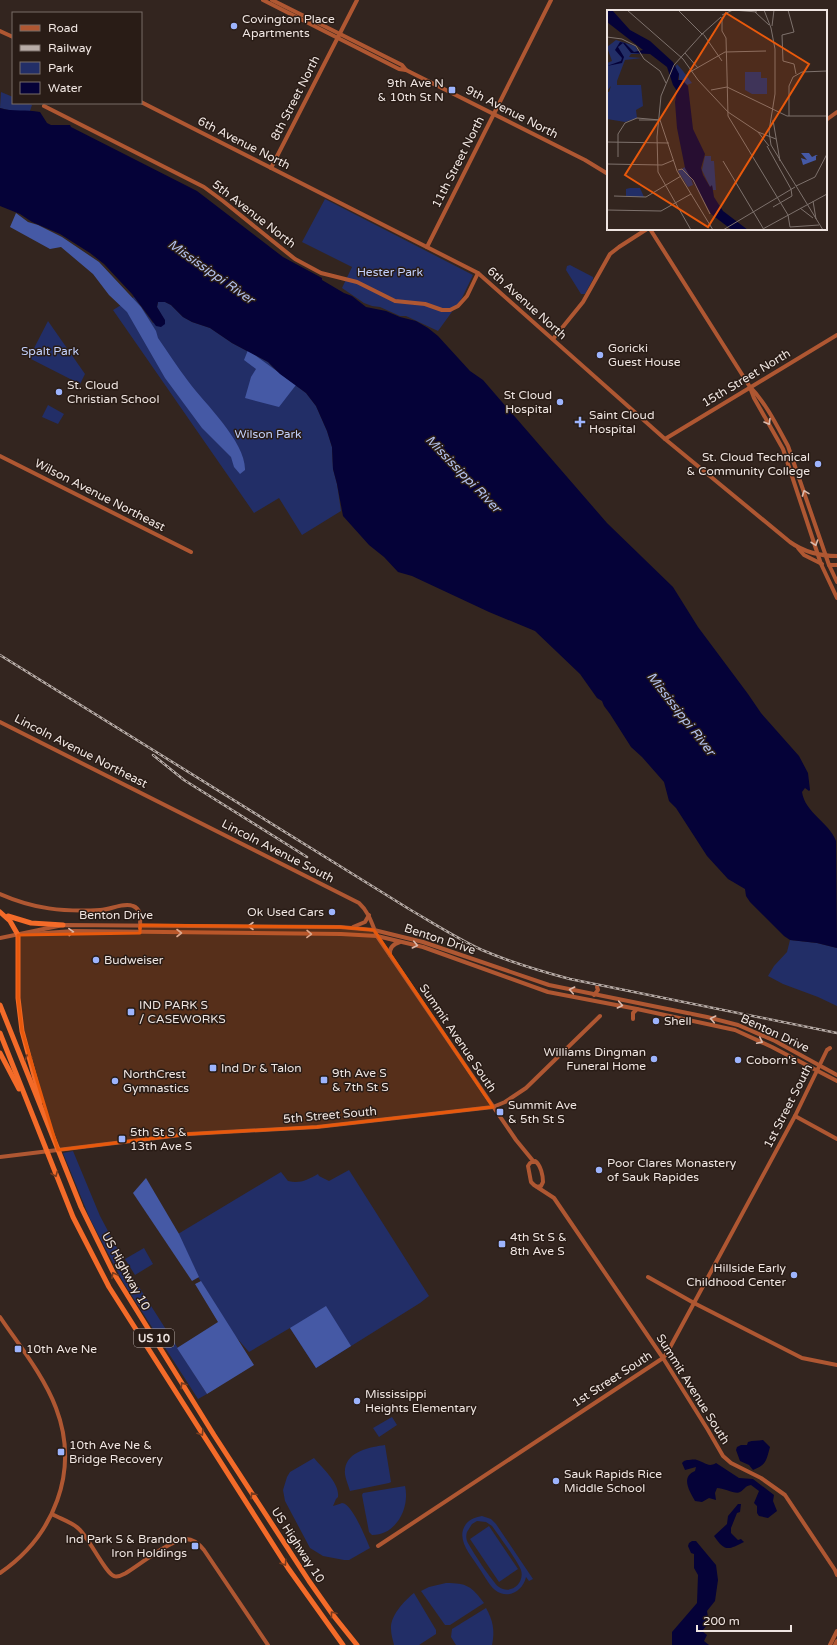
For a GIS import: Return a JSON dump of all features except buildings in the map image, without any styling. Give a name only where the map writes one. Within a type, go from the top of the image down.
[{"type":"highway","points":[[0,912],[11,918],[31,923],[63,925]]},
{"type":"highway","points":[[0,912],[10,921],[18,935],[18,998],[22,1032],[51,1134]]},
{"type":"highway","name":"US Highway 10","points":[[0,1005],[88,1223],[104,1255],[127,1296],[309,1581],[357,1645]]},
{"type":"highway","name":"US 10","points":[[0,1033],[38,1131]]},
{"type":"highway","points":[[0,1053],[38,1131]]},
{"type":"highway","name":"US Highway 10","points":[[38,1131],[79,1229],[106,1282],[293,1576],[343,1645]]},
{"type":"street","name":"9th Avenue North","points":[[263,0],[338,36]]},
{"type":"street","name":"9th Avenue North","points":[[272,0],[400,69],[406,70],[494,114],[585,160],[607,173]]},
{"type":"street","name":"8th Street North","points":[[271,168],[357,0]]},
{"type":"street","name":"11th Street North","points":[[427,247],[551,0]]},
{"type":"street","points":[[0,31],[12,37]]},
{"type":"street","name":"6th Avenue North","points":[[142,103],[478,273],[665,440],[797,546],[804,555],[821,564]]},
{"type":"street","name":"5th Avenue North","points":[[44,106],[204,187],[295,259],[321,273],[357,282],[395,301],[425,304],[442,310],[450,310],[458,306],[467,296],[478,273]]},
{"type":"street","points":[[827,119],[837,112]]},
{"type":"street","points":[[553,339],[583,302],[610,254],[619,246],[646,230]]},
{"type":"street","points":[[649,230],[750,387],[758,395],[779,428],[788,446],[829,565],[837,582]]},
{"type":"street","name":"15th Street North","points":[[665,440],[837,335]]},
{"type":"street","points":[[750,387],[754,398],[783,448],[821,564],[837,598]]},
{"type":"street","name":"Wilson Avenue Northeast","points":[[0,456],[191,552]]},
{"type":"street","name":"6th Avenue North","points":[[797,546],[819,555],[837,556]]},
{"type":"street","points":[[821,564],[837,565]]},
{"type":"street","name":"Lincoln Avenue Northeast","points":[[0,722],[153,798]]},
{"type":"street","name":"Lincoln Avenue South","points":[[153,798],[359,903],[369,915],[377,936]]},
{"type":"street","points":[[0,894],[30,906],[64,911],[110,910],[125,905],[132,905],[138,908],[140,914],[140,933]]},
{"type":"street","points":[[351,928],[365,922],[369,915]]},
{"type":"street","name":"Benton Drive","points":[[0,938],[63,925],[351,928],[374,930],[423,942],[549,985],[715,1019],[738,1026],[775,1041],[837,1075]]},
{"type":"street","name":"Benton Drive","points":[[18,935],[74,931],[140,933],[340,934],[377,936],[429,949],[548,992],[735,1030],[837,1081]]},
{"type":"street","name":"Summit Avenue South","points":[[377,936],[524,1151],[540,1166],[543,1182],[550,1194],[592,1252],[663,1358],[723,1456],[731,1463],[761,1478],[785,1495],[837,1573]]},
{"type":"street","points":[[390,956],[392,946],[400,942]]},
{"type":"street","points":[[594,995],[598,990],[597,987]]},
{"type":"street","points":[[633,1019],[633,1013],[637,1009]]},
{"type":"street","name":"5th Street South","points":[[0,1157],[188,1134],[317,1127],[493,1107],[505,1102],[526,1088],[600,1016]]},
{"type":"street","name":"1st Street South","points":[[378,1546],[663,1358],[795,1116],[827,1050],[830,1048]]},
{"type":"street","points":[[795,1116],[837,1139]]},
{"type":"street","name":"Summit Avenue South","points":[[524,1151],[528,1159],[531,1182],[535,1187],[550,1194]]},
{"type":"street","points":[[528,1166],[534,1162]]},
{"type":"street","points":[[537,1187],[541,1186],[543,1182]]},
{"type":"street","points":[[648,1276],[694,1303],[802,1358],[837,1364]]},
{"type":"street","points":[[0,1317],[45,1386],[54,1403],[59,1417],[63,1439],[64,1467],[61,1490],[52,1514],[29,1548],[20,1558],[1,1572]]},
{"type":"street","points":[[52,1514],[80,1529],[89,1540],[108,1571],[117,1577],[126,1573],[174,1542],[186,1539],[196,1542],[204,1550],[268,1645]]},
{"type":"street","points":[[830,1645],[837,1631]]},
{"type":"street","points":[[835,1645],[837,1641]]},
{"type":"highlighted area","points":[[140,925],[340,927],[374,930],[493,1107],[317,1127],[189,1134],[58,1150],[22,1031],[18,998],[18,935],[140,933]]},
{"type":"green space","points":[[1,92],[12,97],[12,104],[32,105],[30,111],[12,111],[0,108]]},
{"type":"green space","name":"Hester Park","points":[[325,199],[473,275],[462,298],[438,331],[406,316],[400,316],[380,307],[364,303],[342,288],[352,267],[302,242]]},
{"type":"green space","points":[[570,265],[593,277],[585,294],[581,294],[566,270],[567,266]]},
{"type":"green space","name":"Wilson Park","points":[[134,297],[153,323],[163,318],[157,307],[158,302],[165,302],[171,305],[183,317],[192,322],[210,328],[232,343],[268,362],[277,371],[306,393],[316,406],[332,447],[333,469],[341,511],[302,535],[279,498],[254,513],[113,310]]},
{"type":"green space","name":"Spalt Park","points":[[48,321],[85,374],[80,384],[29,358]]},
{"type":"green space","points":[[48,405],[64,414],[58,424],[42,417]]},
{"type":"green space","points":[[790,940],[817,943],[837,948],[837,1006],[783,984],[768,976],[774,966],[787,952]]},
{"type":"green space","points":[[73,1151],[100,1216],[132,1276],[207,1394],[198,1399],[123,1282],[90,1219],[63,1153]]},
{"type":"green space","points":[[349,1170],[429,1296],[316,1368],[290,1328],[249,1352],[235,1336],[173,1237],[281,1172],[288,1181],[300,1182],[318,1174],[329,1181]]},
{"type":"green space","points":[[144,1248],[153,1264],[135,1275],[125,1259]]},
{"type":"green space","points":[[392,1417],[397,1425],[379,1437],[373,1428]]},
{"type":"green space","points":[[385,1445],[391,1482],[350,1491],[345,1469],[350,1458],[360,1451]]},
{"type":"green space","points":[[314,1458],[330,1476],[336,1486],[338,1497],[333,1506],[342,1503],[350,1509],[370,1548],[349,1560],[323,1556],[310,1548],[285,1501],[283,1490],[290,1472]]},
{"type":"green space","points":[[405,1486],[405,1503],[400,1518],[395,1525],[388,1530],[381,1534],[372,1535],[369,1532],[362,1495],[363,1493]]},
{"type":"green space","points":[[482,1516],[491,1519],[496,1524],[533,1579],[529,1581],[526,1577],[522,1586],[510,1594],[500,1593],[495,1590],[465,1547],[462,1535],[466,1524],[473,1518]],"holes":[[[477,1521],[486,1522],[492,1526],[512,1554],[521,1570],[521,1580],[519,1584],[512,1589],[503,1589],[496,1584],[472,1551],[467,1541],[467,1532],[472,1524]]]},
{"type":"green space","points":[[489,1526],[518,1569],[499,1582],[470,1539]]},
{"type":"green space","points":[[446,1583],[464,1585],[472,1589],[484,1603],[450,1625],[445,1625],[421,1591],[429,1587]]},
{"type":"green space","points":[[414,1593],[436,1630],[436,1634],[419,1645],[394,1645],[391,1624],[395,1614],[402,1604]]},
{"type":"green space","points":[[486,1608],[493,1626],[492,1645],[456,1645],[451,1637],[452,1629]]},
{"type":"shaded area","points":[[16,213],[28,222],[38,225],[62,237],[99,262],[141,307],[156,331],[158,338],[180,370],[232,436],[244,459],[245,470],[240,474],[234,467],[231,457],[202,428],[165,378],[127,312],[109,295],[93,274],[61,247],[50,249],[10,227]]},
{"type":"shaded area","points":[[248,350],[296,385],[279,407],[245,398],[251,377],[256,369],[244,360]]},
{"type":"shaded area","points":[[146,1178],[179,1234],[199,1277],[192,1281],[133,1193]]},
{"type":"shaded area","points":[[201,1281],[254,1365],[207,1394],[177,1348],[218,1322],[195,1284]]},
{"type":"shaded area","points":[[326,1306],[351,1346],[316,1368],[290,1328]]},
{"type":"water","name":"Mississippi River","points":[[0,108],[40,112],[47,123],[51,125],[70,125],[71,127],[197,191],[283,257],[322,278],[322,280],[344,293],[352,296],[366,307],[386,311],[400,317],[416,321],[428,328],[438,336],[470,371],[483,380],[607,523],[673,587],[698,627],[761,713],[799,756],[808,773],[810,790],[809,791],[805,788],[802,792],[804,799],[812,812],[833,834],[836,841],[837,948],[817,943],[790,940],[784,936],[750,902],[746,896],[745,889],[728,879],[707,856],[676,808],[669,801],[664,782],[631,747],[602,701],[597,698],[580,674],[535,631],[489,612],[412,576],[398,572],[384,557],[369,545],[343,516],[333,469],[332,447],[316,406],[306,393],[280,374],[268,362],[232,343],[210,328],[192,322],[183,317],[171,305],[165,302],[158,302],[157,307],[165,320],[165,324],[161,327],[156,326],[132,294],[104,264],[90,253],[60,234],[32,222],[20,214],[0,206]]},
{"type":"water","points":[[763,1440],[770,1447],[768,1456],[761,1466],[753,1470],[749,1465],[740,1461],[736,1450],[737,1447],[747,1445],[750,1441]]},
{"type":"water","points":[[687,1460],[696,1460],[709,1465],[716,1463],[739,1478],[753,1479],[774,1495],[773,1501],[777,1511],[768,1518],[759,1516],[757,1513],[757,1506],[754,1503],[759,1491],[751,1485],[747,1486],[738,1493],[717,1488],[715,1493],[716,1500],[709,1498],[702,1502],[695,1501],[687,1481],[690,1474],[695,1471],[696,1467],[685,1470],[682,1463]]},
{"type":"water","points":[[738,1504],[741,1504],[740,1512],[737,1513],[731,1528],[731,1533],[738,1540],[741,1539],[744,1542],[734,1547],[727,1548],[721,1545],[714,1536],[727,1524],[728,1516]]},
{"type":"water","points":[[692,1541],[696,1541],[716,1565],[718,1580],[715,1601],[707,1611],[709,1623],[702,1631],[707,1635],[704,1641],[709,1645],[672,1645],[672,1632],[697,1603],[698,1575],[694,1568],[694,1554],[691,1553],[688,1546]]},
{"type":"railway","points":[[0,655],[409,909],[482,950],[525,966],[570,979],[837,1033]]},
{"type":"railway","points":[[153,755],[184,780],[307,857]]},
{"type":"place","name":"Covington Place Apartments","points":[[234,26]]},
{"type":"place","name":"9th Ave N & 10th St N","points":[[452,90]]},
{"type":"place","name":"Goricki Guest House","points":[[600,355]]},
{"type":"place","name":"St. Cloud Christian School","points":[[59,392]]},
{"type":"place","name":"St Cloud Hospital","points":[[560,402]]},
{"type":"place","name":"Saint Cloud Hospital","points":[[580,422]]},
{"type":"place","name":"St. Cloud Technical & Community College","points":[[818,464]]},
{"type":"place","name":"Ok Used Cars","points":[[332,912]]},
{"type":"place","name":"Budweiser","points":[[96,960]]},
{"type":"place","name":"IND PARK S / CASEWORKS","points":[[131,1012]]},
{"type":"place","name":"Shell","points":[[656,1021]]},
{"type":"place","name":"Williams Dingman Funeral Home","points":[[654,1059]]},
{"type":"place","name":"Coborn's","points":[[738,1060]]},
{"type":"place","name":"Ind Dr & Talon","points":[[213,1068]]},
{"type":"place","name":"9th Ave S & 7th St S","points":[[324,1080]]},
{"type":"place","name":"NorthCrest Gymnastics","points":[[115,1081]]},
{"type":"place","name":"Summit Ave & 5th St S","points":[[500,1112]]},
{"type":"place","name":"5th St S & 13th Ave S","points":[[122,1139]]},
{"type":"place","name":"Poor Clares Monastery of Sauk Rapides","points":[[599,1170]]},
{"type":"place","name":"4th St S & 8th Ave S","points":[[502,1244]]},
{"type":"place","name":"Hillside Early Childhood Center","points":[[794,1275]]},
{"type":"place","name":"10th Ave Ne","points":[[18,1349]]},
{"type":"place","name":"Mississippi Heights Elementary","points":[[357,1401]]},
{"type":"place","name":"10th Ave Ne & Bridge Recovery","points":[[61,1452]]},
{"type":"place","name":"Sauk Rapids Rice Middle School","points":[[556,1481]]},
{"type":"place","name":"Ind Park S & Brandon Iron Holdings","points":[[195,1546]]}]
